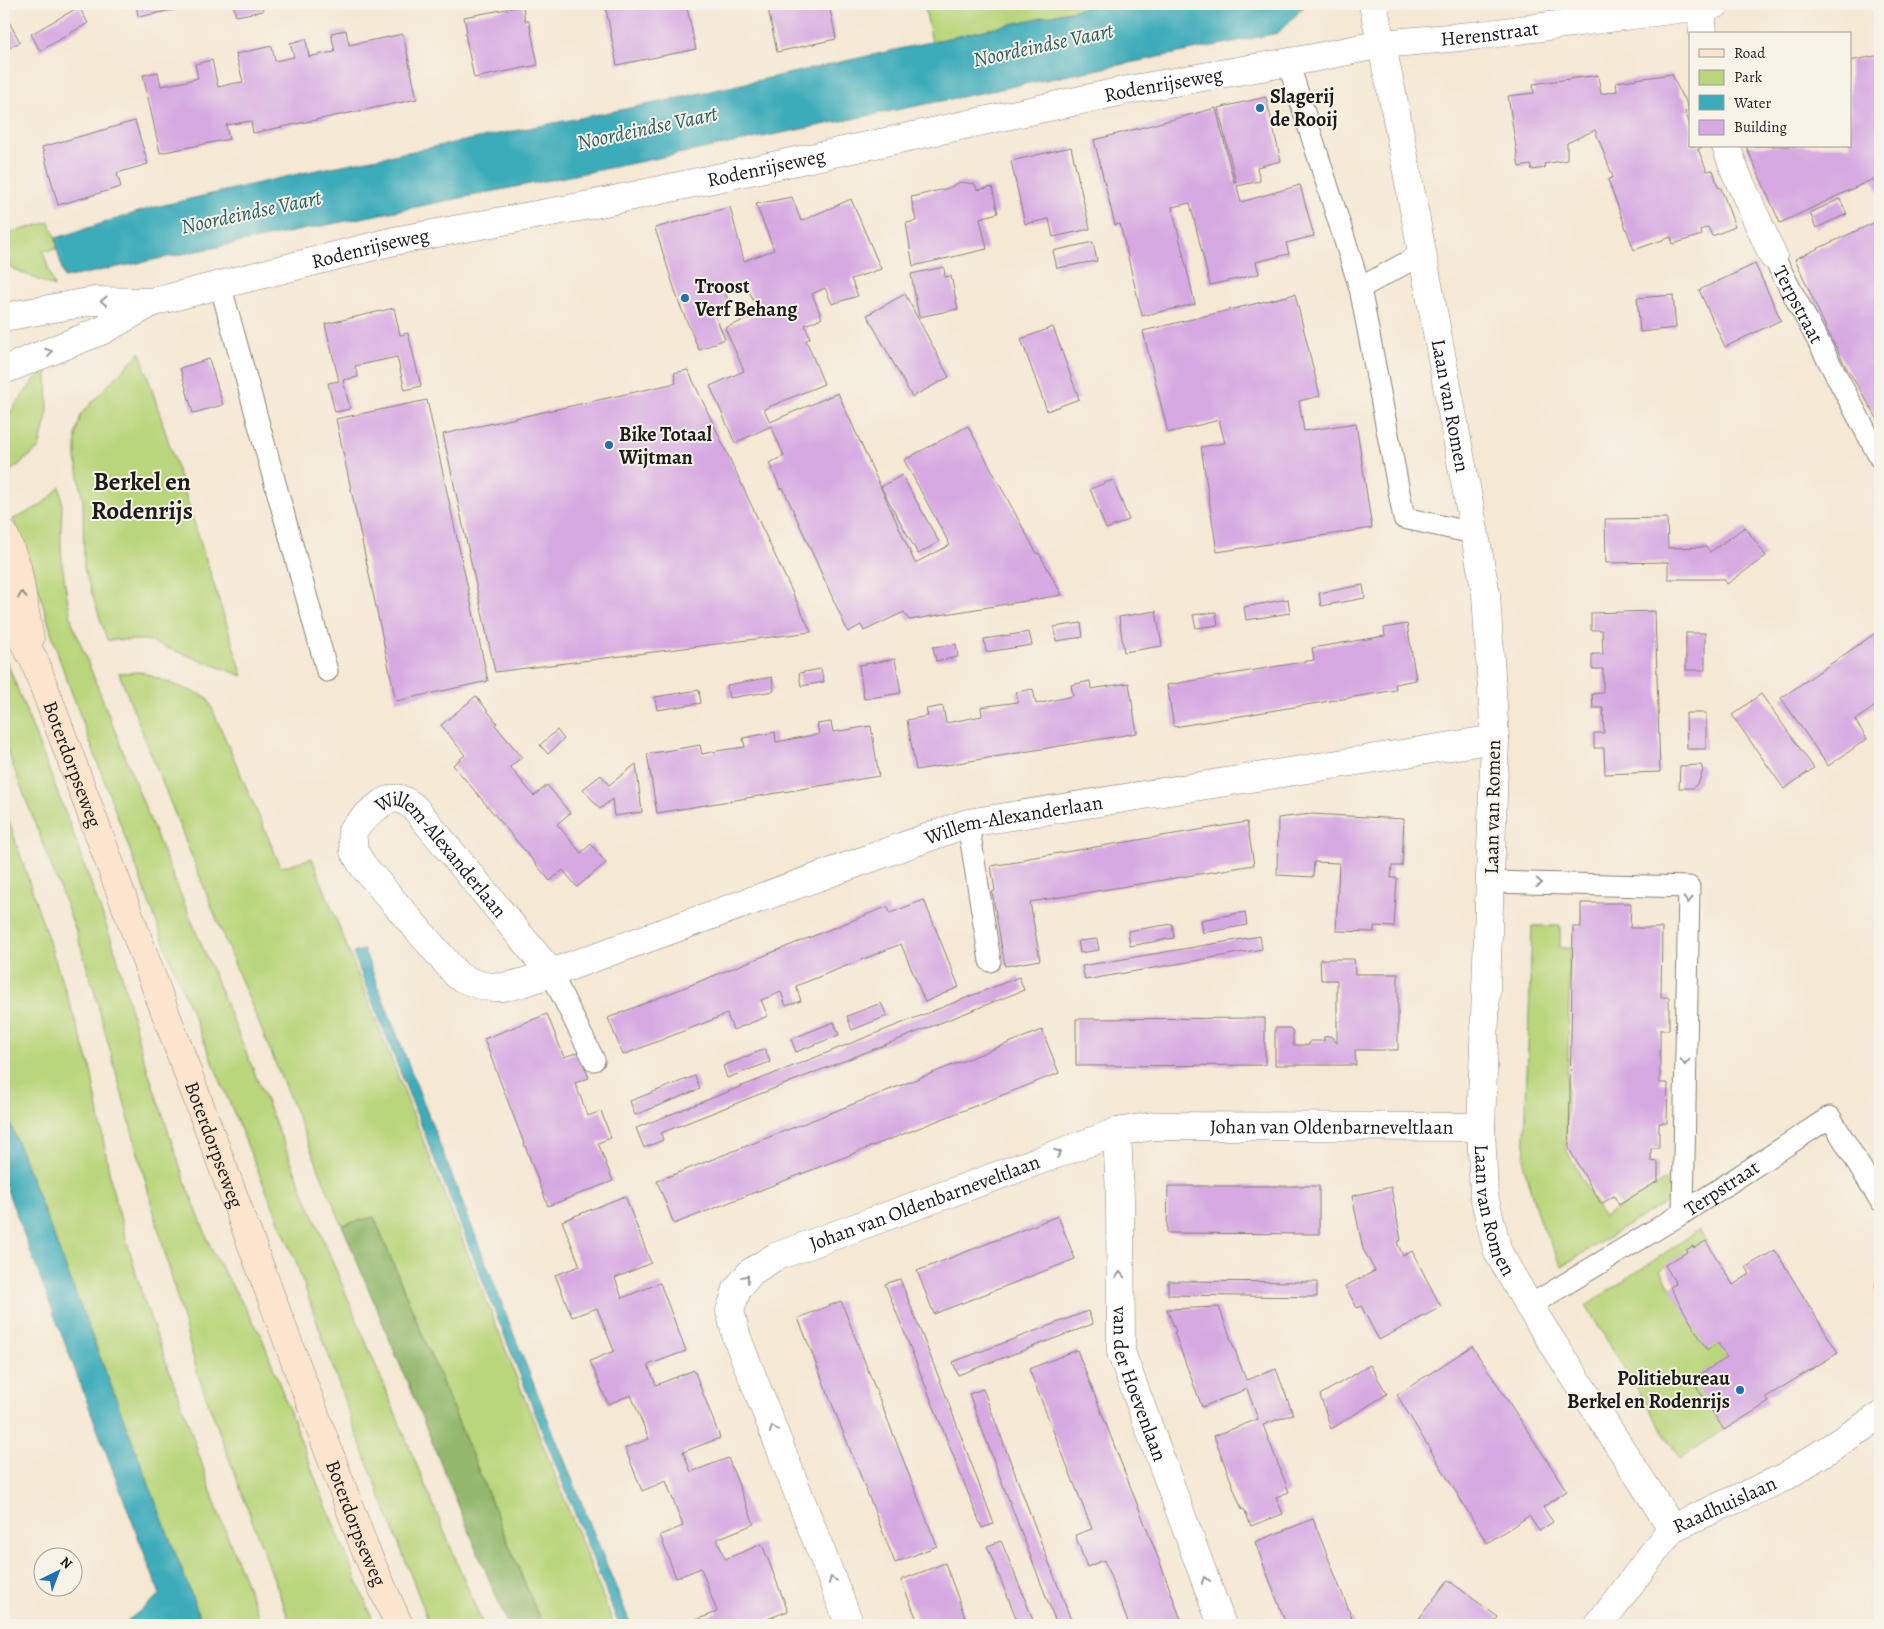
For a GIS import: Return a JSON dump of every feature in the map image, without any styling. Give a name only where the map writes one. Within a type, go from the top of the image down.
[{"type":"main road","name":"Boterdorpseweg","points":[[4,534],[17,567],[34,660]]},
{"type":"main road","name":"Boterdorpseweg","points":[[4,606],[34,660],[366,1549],[398,1625]]},
{"type":"street","points":[[1703,32],[1708,5]]},
{"type":"street","name":"Herenstraat","points":[[1382,44],[1482,34],[1708,5]]},
{"type":"street","name":"Laan van Romen","points":[[1374,9],[1486,594],[1495,739],[1481,1127],[1484,1196],[1498,1252],[1528,1306],[1672,1528]]},
{"type":"street","name":"Rodenrijseweg","points":[[4,370],[103,330],[153,302],[394,241],[595,204],[1128,90],[1382,44]]},
{"type":"street","name":"Terpstraat","points":[[1727,148],[1773,256]]},
{"type":"street","name":"Rodenrijseweg","points":[[4,317],[94,301],[153,302]]},
{"type":"street","name":"Willem-Alexanderlaan","points":[[551,973],[414,807],[400,798],[390,799],[362,820],[352,831],[354,851],[362,866],[458,976],[475,985],[495,988],[516,985],[551,973],[968,823],[1495,739]]},
{"type":"street","name":"Johan van Oldenbarneveltlaan","points":[[850,1625],[737,1338],[730,1311],[737,1289],[751,1272],[775,1257],[1117,1132],[1153,1126],[1481,1127]]},
{"type":"street","name":"van der Hoevenlaan","points":[[1117,1132],[1120,1197],[1121,1352],[1222,1625]]},
{"type":"street","name":"Raadhuislaan","points":[[1599,1625],[1672,1528],[1784,1477],[1880,1416]]},
{"type":"lane","points":[[1288,62],[1360,288],[1404,518],[1474,533]]},
{"type":"lane","points":[[1360,288],[1422,254]]},
{"type":"lane","name":"Terpstraat","points":[[1773,256],[1880,458]]},
{"type":"lane","points":[[220,284],[327,671]]},
{"type":"lane","points":[[968,823],[990,960]]},
{"type":"lane","points":[[1491,882],[1689,887],[1683,1213]]},
{"type":"lane","points":[[551,973],[594,1060]]},
{"type":"lane","name":"Terpstraat","points":[[1528,1306],[1683,1213],[1830,1117],[1880,1200]]},
{"type":"green space","points":[[924,4],[1101,4],[932,42]]},
{"type":"green space","points":[[49,222],[56,238],[57,249],[43,251],[54,287],[7,265],[4,257],[4,235]]},
{"type":"green space","points":[[140,352],[243,676],[146,640],[107,640],[84,569],[83,501],[76,458],[76,434],[81,414]]},
{"type":"green space","points":[[47,370],[48,411],[39,448],[16,467],[4,474],[4,421],[34,380]]},
{"type":"green space","points":[[60,486],[62,501],[62,555],[72,622],[154,830],[483,1625],[430,1625],[352,1422],[296,1262],[173,967],[59,658],[31,564],[13,519],[39,506]]},
{"type":"green space","points":[[4,654],[70,825],[116,953],[141,1050],[185,1181],[213,1253],[261,1335],[316,1481],[375,1625],[291,1625],[198,1375],[93,987],[76,931],[4,742]]},
{"type":"green space","points":[[141,672],[207,697],[281,867],[312,858],[614,1625],[542,1625],[374,1217],[342,1225],[234,963],[119,673]]},
{"type":"green space","points":[[4,806],[90,1065],[112,1188],[143,1298],[217,1509],[262,1625],[203,1625],[4,1107]]},
{"type":"green space","points":[[1532,926],[1560,926],[1560,948],[1570,948],[1566,1149],[1603,1217],[1673,1176],[1671,1199],[1562,1266],[1539,1220],[1524,1166]]},
{"type":"green space","points":[[374,1217],[542,1625],[508,1625],[342,1225]]},
{"type":"green space","points":[[1699,1230],[1707,1242],[1660,1270],[1707,1348],[1718,1342],[1728,1358],[1724,1429],[1680,1459],[1586,1306]]},
{"type":"water","name":"Noordeindse Vaart","points":[[1101,4],[1307,4],[1278,33],[64,278],[56,238],[151,208],[302,173],[670,100]]},
{"type":"water","points":[[364,950],[516,1340],[631,1625],[619,1625],[353,953]]},
{"type":"water","points":[[4,1107],[203,1625],[122,1625],[160,1595],[4,1182]]},
{"type":"building","points":[[136,4],[193,4],[193,6],[138,17]]},
{"type":"building","points":[[233,4],[262,4],[263,11],[236,16]]},
{"type":"building","points":[[605,4],[686,4],[696,49],[617,65]]},
{"type":"building","points":[[767,4],[829,4],[836,39],[777,52]]},
{"type":"building","points":[[523,6],[525,21],[529,21],[538,65],[474,78],[465,33],[467,32],[464,17]]},
{"type":"building","points":[[79,7],[88,23],[40,51],[31,34]]},
{"type":"building","points":[[4,13],[20,42],[4,51]]},
{"type":"building","points":[[346,30],[349,45],[403,34],[417,99],[253,133],[251,121],[226,125],[229,139],[160,153],[143,75],[158,72],[161,86],[183,82],[198,78],[195,64],[212,60],[218,87],[243,82],[236,54],[272,46],[275,61],[294,57],[290,43],[306,39],[309,57],[335,52],[331,33]]},
{"type":"building","points":[[1880,55],[1880,195],[1873,179],[1780,223],[1747,148],[1852,148],[1852,61]]},
{"type":"building","points":[[1672,74],[1689,110],[1685,112],[1689,122],[1689,148],[1700,148],[1698,149],[1707,171],[1713,170],[1735,227],[1712,236],[1708,227],[1700,230],[1702,235],[1673,244],[1671,237],[1634,250],[1608,180],[1613,177],[1595,130],[1567,143],[1567,160],[1544,164],[1545,168],[1532,170],[1531,165],[1519,167],[1508,96],[1534,93],[1533,84],[1598,75],[1601,94],[1617,91],[1616,82]]},
{"type":"building","points":[[1266,97],[1281,161],[1257,167],[1260,181],[1237,186],[1241,202],[1300,185],[1314,236],[1286,243],[1289,254],[1256,262],[1259,274],[1210,285],[1190,203],[1172,207],[1195,304],[1142,316],[1120,224],[1115,225],[1094,140],[1216,108],[1234,182],[1236,182],[1218,108]]},
{"type":"building","points":[[135,121],[148,164],[117,173],[121,187],[58,205],[42,147]]},
{"type":"building","points":[[1071,147],[1090,229],[1053,237],[1049,219],[1025,224],[1011,161]]},
{"type":"building","points":[[960,182],[975,184],[977,190],[992,187],[998,213],[980,218],[987,249],[913,266],[906,223],[916,221],[911,197],[949,188]]},
{"type":"building","points":[[792,197],[801,221],[851,199],[881,269],[851,279],[858,296],[832,304],[825,288],[812,294],[822,318],[805,325],[810,338],[806,340],[824,384],[764,409],[770,422],[838,393],[915,563],[950,545],[904,460],[968,426],[1037,554],[1039,553],[1062,595],[909,620],[904,612],[864,631],[861,625],[848,632],[783,488],[781,490],[769,463],[784,456],[771,426],[735,443],[710,386],[744,371],[725,328],[759,314],[747,286],[725,292],[730,308],[715,315],[725,339],[699,350],[679,303],[655,228],[730,207],[744,261],[774,250],[756,204]]},
{"type":"building","points":[[1840,199],[1847,214],[1816,228],[1810,213]]},
{"type":"building","points":[[1880,220],[1880,423],[1845,365],[1795,259]]},
{"type":"building","points":[[1093,242],[1097,261],[1057,268],[1053,251]]},
{"type":"building","points":[[1755,264],[1781,320],[1725,347],[1699,290]]},
{"type":"building","points":[[944,267],[945,277],[951,276],[958,309],[919,317],[911,274]]},
{"type":"building","points":[[905,294],[949,377],[912,397],[867,315]]},
{"type":"building","points":[[1295,294],[1320,396],[1299,401],[1304,431],[1356,423],[1372,528],[1217,552],[1201,447],[1225,443],[1219,420],[1168,433],[1143,331]]},
{"type":"building","points":[[1673,295],[1676,328],[1640,332],[1637,298]]},
{"type":"building","points":[[394,308],[400,335],[408,333],[421,386],[405,390],[397,357],[355,366],[358,377],[343,380],[350,409],[335,412],[328,383],[339,381],[325,324]]},
{"type":"building","points":[[1053,327],[1079,399],[1047,411],[1021,339]]},
{"type":"building","points":[[209,359],[223,405],[193,413],[180,368]]},
{"type":"building","points":[[688,370],[811,632],[495,672],[443,434],[676,383],[674,373]]},
{"type":"building","points":[[427,400],[488,681],[396,701],[336,419]]},
{"type":"building","points":[[902,475],[939,542],[918,554],[881,487]]},
{"type":"building","points":[[1113,480],[1129,520],[1106,529],[1090,489]]},
{"type":"building","points":[[1667,518],[1668,548],[1706,547],[1710,552],[1745,527],[1766,556],[1727,584],[1724,579],[1668,579],[1668,562],[1606,563],[1605,519]]},
{"type":"building","points":[[1363,585],[1365,598],[1321,606],[1319,593]]},
{"type":"building","points":[[1288,599],[1290,613],[1246,620],[1244,607]]},
{"type":"building","points":[[1156,611],[1162,646],[1124,652],[1119,617]]},
{"type":"building","points":[[1655,611],[1660,772],[1605,774],[1604,748],[1594,748],[1594,733],[1604,733],[1603,708],[1593,708],[1592,694],[1603,693],[1603,669],[1592,669],[1592,654],[1603,654],[1602,630],[1591,630],[1591,613]]},
{"type":"building","points":[[1216,612],[1218,625],[1196,628],[1193,615]]},
{"type":"building","points":[[1081,623],[1083,637],[1056,641],[1054,627]]},
{"type":"building","points":[[1407,624],[1416,680],[1395,684],[1396,690],[1174,727],[1167,685],[1314,660],[1312,648],[1385,636],[1384,628]]},
{"type":"building","points":[[1880,630],[1880,703],[1855,720],[1867,739],[1828,766],[1781,698]]},
{"type":"building","points":[[1029,632],[1032,645],[986,652],[984,639]]},
{"type":"building","points":[[1686,633],[1705,633],[1705,670],[1686,670]]},
{"type":"building","points":[[956,644],[958,657],[936,661],[933,647]]},
{"type":"building","points":[[895,659],[901,693],[864,699],[859,665]]},
{"type":"building","points":[[821,669],[824,682],[801,686],[799,673]]},
{"type":"building","points":[[772,677],[774,691],[729,698],[727,685]]},
{"type":"building","points":[[1090,681],[1091,689],[1129,683],[1137,733],[916,770],[907,720],[928,716],[926,709],[943,706],[946,723],[982,716],[981,707],[1018,702],[1016,692],[1033,689],[1036,704],[1073,696],[1071,685]]},
{"type":"building","points":[[699,690],[701,703],[657,710],[655,697]]},
{"type":"building","points":[[1761,694],[1814,768],[1784,789],[1732,715]]},
{"type":"building","points":[[476,696],[497,723],[495,725],[522,757],[510,767],[534,796],[547,785],[570,813],[557,824],[581,853],[591,844],[606,863],[577,887],[563,870],[550,881],[453,765],[465,755],[441,725]]},
{"type":"building","points":[[1686,713],[1706,713],[1706,749],[1687,749]]},
{"type":"building","points":[[831,722],[833,732],[871,726],[879,776],[657,813],[647,754],[700,745],[702,754],[745,747],[743,738],[775,732],[776,742],[819,734],[817,724]]},
{"type":"building","points":[[557,730],[564,739],[548,754],[540,745]]},
{"type":"building","points":[[636,764],[642,812],[614,816],[612,799],[600,809],[583,789],[601,775],[609,785]]},
{"type":"building","points":[[1701,765],[1703,770],[1699,782],[1693,788],[1679,788],[1680,766]]},
{"type":"building","points":[[1311,814],[1404,819],[1402,866],[1392,866],[1391,878],[1397,878],[1394,927],[1374,926],[1374,932],[1336,931],[1339,863],[1314,862],[1313,877],[1277,875],[1278,818]]},
{"type":"building","points":[[1247,822],[1254,865],[1030,902],[1040,960],[1005,966],[992,892],[995,891],[991,866]]},
{"type":"building","points":[[924,900],[959,987],[925,1002],[901,944],[796,986],[801,1001],[786,1006],[781,992],[761,1000],[768,1016],[733,1030],[727,1014],[623,1055],[608,1018],[886,907],[888,907],[890,913]]},
{"type":"building","points":[[1581,903],[1631,903],[1630,928],[1662,928],[1661,997],[1669,997],[1669,1030],[1660,1030],[1660,1083],[1668,1083],[1667,1123],[1659,1123],[1659,1148],[1651,1148],[1651,1161],[1658,1162],[1658,1181],[1619,1205],[1614,1196],[1601,1204],[1569,1149],[1573,927],[1581,927]]},
{"type":"building","points":[[1245,912],[1247,925],[1203,933],[1201,920]]},
{"type":"building","points":[[1172,924],[1174,938],[1130,946],[1128,931]]},
{"type":"building","points":[[1260,936],[1262,949],[1085,980],[1082,966]]},
{"type":"building","points":[[1097,939],[1099,950],[1080,953],[1078,941]]},
{"type":"building","points":[[1320,959],[1354,959],[1355,974],[1398,974],[1398,1050],[1355,1050],[1356,1065],[1275,1065],[1275,1028],[1290,1028],[1293,1032],[1293,1045],[1309,1045],[1310,1041],[1324,1041],[1324,1037],[1331,1036],[1337,1043],[1337,980],[1321,980]]},
{"type":"building","points":[[1019,977],[1024,990],[661,1133],[663,1140],[644,1148],[636,1128]]},
{"type":"building","points":[[881,1003],[887,1016],[852,1030],[847,1016]]},
{"type":"building","points":[[547,1014],[564,1057],[579,1052],[589,1078],[575,1083],[588,1116],[601,1111],[611,1138],[598,1143],[613,1181],[548,1206],[484,1039]]},
{"type":"building","points":[[1265,1018],[1265,1065],[1076,1066],[1076,1019]]},
{"type":"building","points":[[834,1022],[839,1035],[796,1052],[791,1039]]},
{"type":"building","points":[[1042,1030],[1059,1073],[674,1224],[657,1181]]},
{"type":"building","points":[[765,1049],[770,1062],[727,1078],[723,1066]]},
{"type":"building","points":[[695,1076],[700,1089],[635,1115],[630,1101]]},
{"type":"building","points":[[1168,1186],[1319,1186],[1319,1234],[1167,1233]]},
{"type":"building","points":[[1391,1187],[1401,1240],[1397,1242],[1403,1256],[1412,1251],[1441,1307],[1379,1340],[1361,1306],[1357,1308],[1345,1286],[1375,1271],[1363,1249],[1352,1196]]},
{"type":"building","points":[[625,1196],[651,1263],[615,1278],[622,1298],[660,1283],[686,1351],[648,1365],[656,1385],[694,1370],[720,1438],[683,1452],[691,1472],[728,1458],[754,1524],[717,1539],[725,1559],[762,1544],[788,1611],[752,1625],[695,1625],[693,1621],[717,1612],[701,1568],[676,1578],[660,1535],[683,1526],[666,1481],[642,1491],[625,1448],[649,1439],[631,1395],[608,1404],[590,1361],[614,1351],[597,1308],[572,1317],[555,1275],[580,1266],[562,1221]]},
{"type":"building","points":[[1058,1216],[1075,1259],[934,1314],[917,1271]]},
{"type":"building","points":[[1706,1241],[1733,1285],[1750,1274],[1746,1267],[1775,1250],[1838,1353],[1766,1397],[1769,1402],[1724,1430],[1692,1379],[1727,1358],[1718,1343],[1707,1350],[1670,1287],[1676,1284],[1665,1265],[1687,1252],[1686,1250]]},
{"type":"building","points":[[900,1279],[994,1524],[982,1528],[885,1284]]},
{"type":"building","points":[[1168,1281],[1317,1282],[1317,1297],[1168,1295]]},
{"type":"building","points":[[1880,1283],[1880,1294],[1875,1286]]},
{"type":"building","points":[[841,1301],[937,1546],[895,1563],[798,1318]]},
{"type":"building","points":[[1219,1307],[1246,1380],[1276,1369],[1293,1414],[1263,1425],[1289,1492],[1276,1497],[1283,1514],[1251,1526],[1244,1509],[1242,1510],[1214,1436],[1258,1419],[1247,1389],[1202,1407],[1167,1309]]},
{"type":"building","points":[[1088,1311],[1093,1324],[958,1375],[953,1362]]},
{"type":"building","points":[[1472,1346],[1567,1491],[1543,1507],[1553,1522],[1539,1531],[1529,1516],[1487,1543],[1397,1395]]},
{"type":"building","points":[[1077,1350],[1183,1625],[1129,1625],[1104,1560],[1087,1567],[1075,1535],[1092,1529],[1029,1369]]},
{"type":"building","points":[[1370,1365],[1387,1394],[1331,1429],[1320,1395]]},
{"type":"building","points":[[983,1389],[1073,1625],[1057,1625],[995,1464],[969,1394]]},
{"type":"building","points":[[1313,1519],[1355,1625],[1287,1625],[1283,1616],[1255,1542]]},
{"type":"building","points":[[1001,1541],[1035,1625],[1019,1625],[987,1546]]},
{"type":"building","points":[[945,1563],[968,1625],[919,1625],[901,1580]]},
{"type":"building","points":[[1448,1580],[1498,1617],[1492,1625],[1414,1625]]},
{"type":"place","name":"Slagerij de Rooij","points":[[1260,108]]},
{"type":"place","name":"Troost Verf Behang","points":[[685,298]]},
{"type":"place","name":"Bike Totaal Wijtman","points":[[609,445]]},
{"type":"place","name":"Politiebureau Berkel en Rodenrijs","points":[[1740,1390]]},
{"type":"district","name":"Berkel en Rodenrijs","points":[[142,496]]}]
